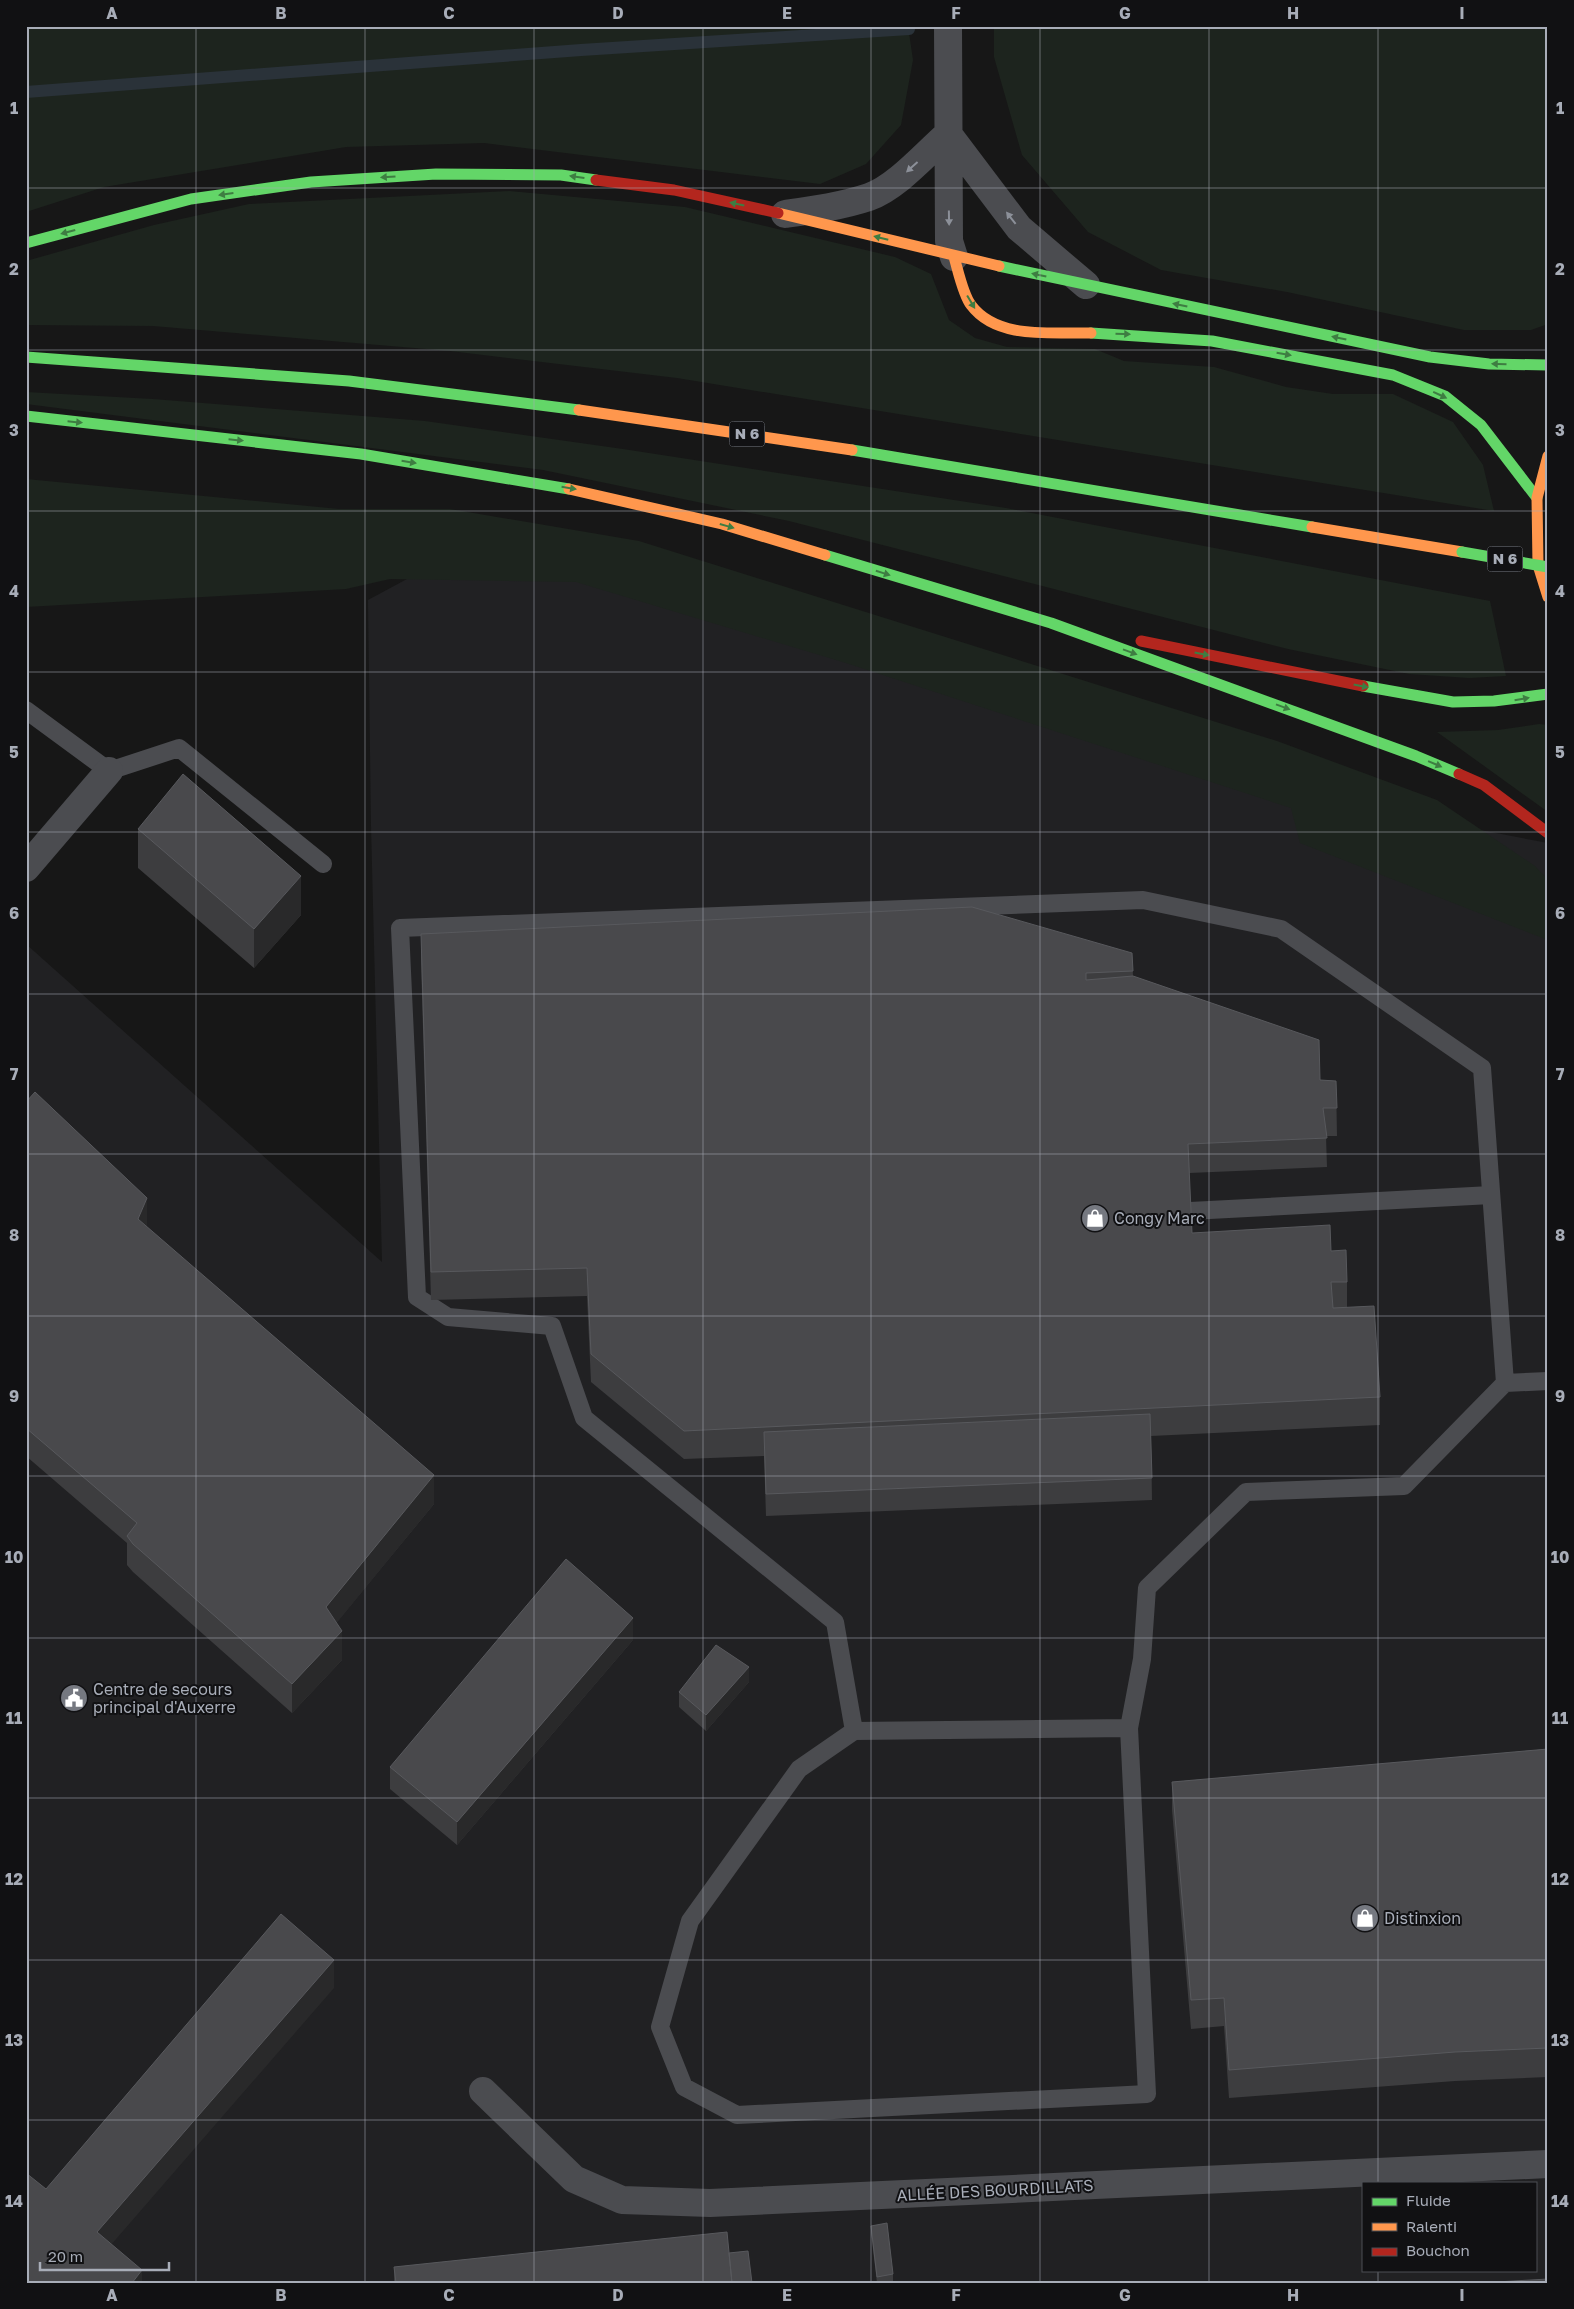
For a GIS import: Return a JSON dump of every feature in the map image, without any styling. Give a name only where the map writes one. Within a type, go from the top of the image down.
[{"type":"main road","points":[[26,243],[191,199],[311,182],[436,174],[561,175],[674,190],[785,214],[954,257],[1430,357],[1489,364],[1548,365]]},
{"type":"main road","points":[[954,257],[970,304],[990,323],[1020,331],[1131,334],[1212,341],[1393,375],[1445,396],[1481,425],[1537,498]]},
{"type":"main road","name":"N 6","points":[[26,357],[349,381],[637,417],[913,459],[1548,567]]},
{"type":"main road","points":[[26,416],[361,454],[583,491],[722,524],[1051,623],[1416,756],[1484,785],[1548,832]]},
{"type":"main road","points":[[1548,456],[1537,498],[1538,565],[1548,597]]},
{"type":"main road","points":[[1051,623],[1439,701],[1472,704],[1514,700],[1548,694]]},
{"type":"street","points":[[948,26],[949,241],[954,257]]},
{"type":"street","points":[[785,214],[825,208],[870,196],[892,184],[948,134]]},
{"type":"street","points":[[948,134],[1019,228],[1086,286]]},
{"type":"street","points":[[26,868],[109,771]]},
{"type":"street","name":"ALLÉE DES BOURDILLATS","points":[[483,2091],[574,2179],[622,2200],[710,2203],[1548,2164]]},
{"type":"lane","points":[[26,710],[109,771],[179,748],[323,864]]},
{"type":"lane","points":[[854,1731],[835,1622],[584,1418],[552,1326],[448,1317],[417,1297],[400,928],[1142,900],[1281,930],[1482,1068],[1505,1383]]},
{"type":"lane","points":[[1190,1211],[1491,1195]]},
{"type":"lane","points":[[1129,1728],[854,1731],[799,1769],[690,1921],[660,2028],[684,2087],[737,2115],[1147,2094],[1129,1728],[1142,1659],[1147,1588],[1246,1492],[1404,1486],[1505,1383],[1548,1381]]},
{"type":"shaded area","points":[[26,26],[908,26],[913,60],[901,125],[866,164],[820,184],[484,143],[346,147],[104,187],[26,212]]},
{"type":"shaded area","points":[[994,26],[1548,26],[1548,324],[1531,330],[1464,330],[1287,292],[1161,270],[1088,232],[1022,155],[994,57]]},
{"type":"shaded area","points":[[509,191],[685,207],[895,257],[931,274],[949,320],[975,338],[1007,347],[1095,349],[1124,361],[1214,367],[1286,387],[1333,394],[1393,394],[1453,422],[1483,465],[1494,511],[677,378],[450,351],[153,326],[26,325],[26,261],[154,225],[249,204]]},
{"type":"shaded area","points":[[26,392],[153,399],[425,421],[623,449],[1006,508],[1490,601],[1506,676],[1469,678],[1409,674],[1288,649],[789,521],[543,470],[26,404]]},
{"type":"shaded area","points":[[26,479],[339,509],[450,509],[639,541],[1277,741],[1437,800],[1535,866],[1548,880],[1548,943],[1545,939],[1300,843],[1291,808],[846,663],[576,582],[390,579],[346,589],[26,607]]},
{"type":"shaded area","points":[[496,531],[1418,818],[1548,843],[1548,2283],[26,2283],[26,944],[382,1262],[371,826],[368,600]]},
{"type":"shaded area","points":[[1539,724],[1548,725],[1548,812],[1437,732],[1498,730]]},
{"type":"building","points":[[183,774],[301,876],[254,929],[138,829]]},
{"type":"building","points":[[972,907],[1132,953],[1133,971],[1086,973],[1086,980],[1133,976],[1319,1040],[1320,1080],[1336,1081],[1337,1108],[1323,1108],[1327,1138],[1188,1144],[1192,1233],[1330,1225],[1331,1251],[1346,1250],[1347,1282],[1331,1282],[1333,1308],[1374,1306],[1380,1397],[684,1431],[591,1354],[587,1268],[431,1272],[421,934]]},
{"type":"building","points":[[35,1092],[147,1198],[138,1219],[434,1475],[326,1607],[342,1631],[292,1684],[133,1544],[127,1536],[137,1523],[26,1428],[26,1102]]},
{"type":"building","points":[[1150,1414],[1152,1478],[766,1494],[764,1432]]},
{"type":"building","points":[[566,1559],[633,1618],[457,1822],[390,1767]]},
{"type":"building","points":[[716,1645],[749,1667],[706,1715],[679,1692]]},
{"type":"building","name":"Distinxion","points":[[1548,1749],[1548,2048],[1455,2052],[1229,2070],[1224,1998],[1191,2000],[1172,1782]]},
{"type":"building","points":[[281,1914],[334,1960],[97,2232],[142,2270],[132,2283],[26,2283],[26,2173],[46,2189]]},
{"type":"building","points":[[887,2223],[893,2274],[877,2277],[871,2226]]},
{"type":"building","points":[[727,2232],[732,2283],[396,2283],[394,2267]]},
{"type":"building","points":[[748,2251],[752,2283],[732,2283],[729,2253]]},
{"type":"building","points":[[1548,2279],[1548,2283],[1496,2283],[1496,2282]]},
{"type":"waterway","points":[[26,92],[581,50],[909,29]]},
{"type":"traffic: fast","points":[[26,243],[191,199],[311,182],[436,174],[561,175],[596,180]]},
{"type":"traffic: fast","points":[[999,266],[1430,357],[1489,364],[1548,365]]},
{"type":"traffic: fast","points":[[1091,333],[1212,341],[1393,375],[1445,396],[1481,425],[1537,498]]},
{"type":"traffic: fast","points":[[26,357],[349,381],[579,410]]},
{"type":"traffic: fast","points":[[26,416],[361,454],[569,489]]},
{"type":"traffic: fast","points":[[852,450],[1312,527]]},
{"type":"traffic: fast","points":[[1462,552],[1548,567]]},
{"type":"traffic: fast","points":[[825,555],[1051,623],[1416,756],[1459,774]]},
{"type":"traffic: fast","points":[[1363,686],[1453,702],[1494,701],[1548,694]]},
{"type":"traffic: slow","points":[[778,213],[999,266]]},
{"type":"traffic: slow","points":[[954,257],[968,301],[982,316],[995,324],[1026,332],[1091,333]]},
{"type":"traffic: slow","points":[[579,410],[852,450]]},
{"type":"traffic: slow","points":[[1548,456],[1537,498],[1538,565],[1548,597]]},
{"type":"traffic: slow","points":[[569,489],[722,524],[825,555]]},
{"type":"traffic: slow","points":[[1312,527],[1462,552]]},
{"type":"traffic: jam","points":[[596,180],[674,190],[778,213]]},
{"type":"traffic: jam","points":[[1141,641],[1363,686]]},
{"type":"traffic: jam","points":[[1459,774],[1484,785],[1548,833]]},
{"type":"place","name":"Congy Marc","points":[[1095,1218]]},
{"type":"place","name":"Centre de secours principal d'Auxerre","points":[[74,1698]]},
{"type":"place","name":"Distinxion","points":[[1365,1918]]}]
